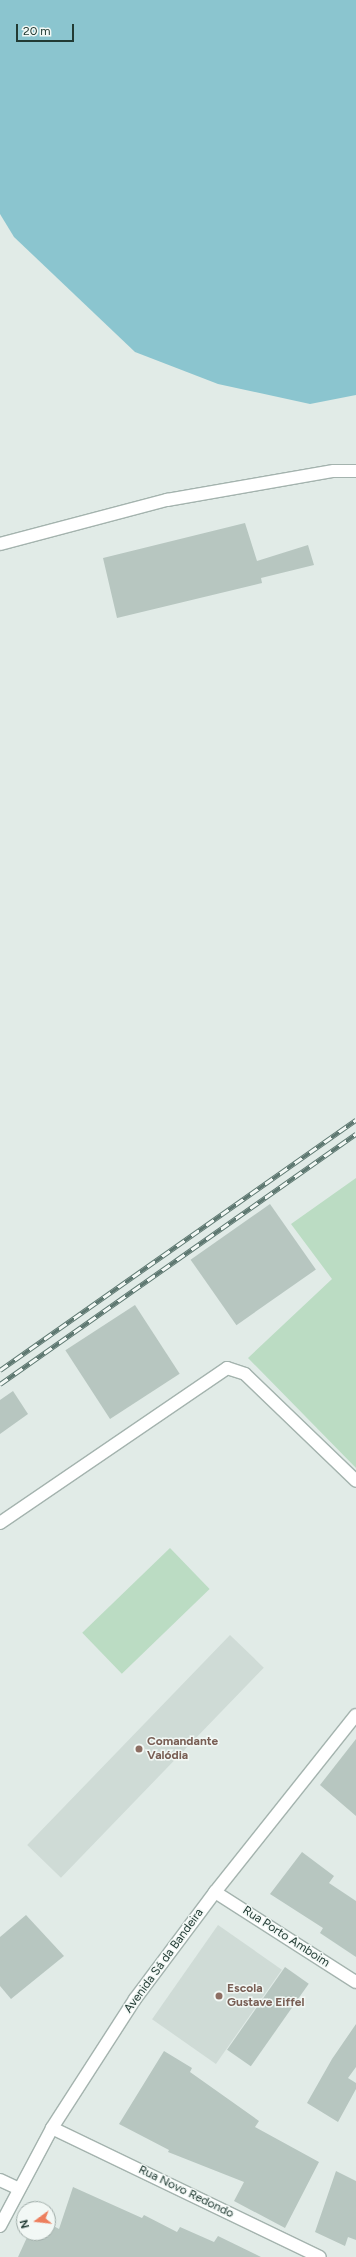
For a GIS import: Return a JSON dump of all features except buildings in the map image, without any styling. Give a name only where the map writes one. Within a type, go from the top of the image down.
[{"type":"street","points":[[0,544],[167,500],[334,471],[356,471]]},
{"type":"street","points":[[0,1523],[226,1368],[245,1374],[356,1481]]},
{"type":"street","name":"Avenida Sá da Bandeira","points":[[0,2226],[52,2128],[135,1999],[215,1892],[356,1715]]},
{"type":"street","name":"Rua Porto Amboim","points":[[215,1892],[356,1982]]},
{"type":"street","name":"Rua Novo Redondo","points":[[52,2128],[320,2257]]},
{"type":"street","points":[[0,2180],[19,2189]]},
{"type":"shaded area","name":"Comandante Valódia","points":[[230,1635],[264,1668],[61,1878],[27,1845]]},
{"type":"shaded area","name":"Escola Gustave Eiffel","points":[[218,1925],[282,1970],[216,2064],[152,2019]]},
{"type":"green space","points":[[356,1178],[356,1468],[248,1358],[332,1279],[291,1224]]},
{"type":"green space","points":[[170,1548],[210,1589],[122,1674],[82,1633]]},
{"type":"water","points":[[0,0],[356,0],[356,395],[310,404],[218,384],[135,352],[14,237],[0,214]]},
{"type":"railway","points":[[0,1370],[356,1120]]},
{"type":"railway","points":[[0,1384],[356,1134]]},
{"type":"place","name":"Comandante Valódia","points":[[139,1749]]},
{"type":"place","name":"Escola Gustave Eiffel","points":[[219,1996]]}]
